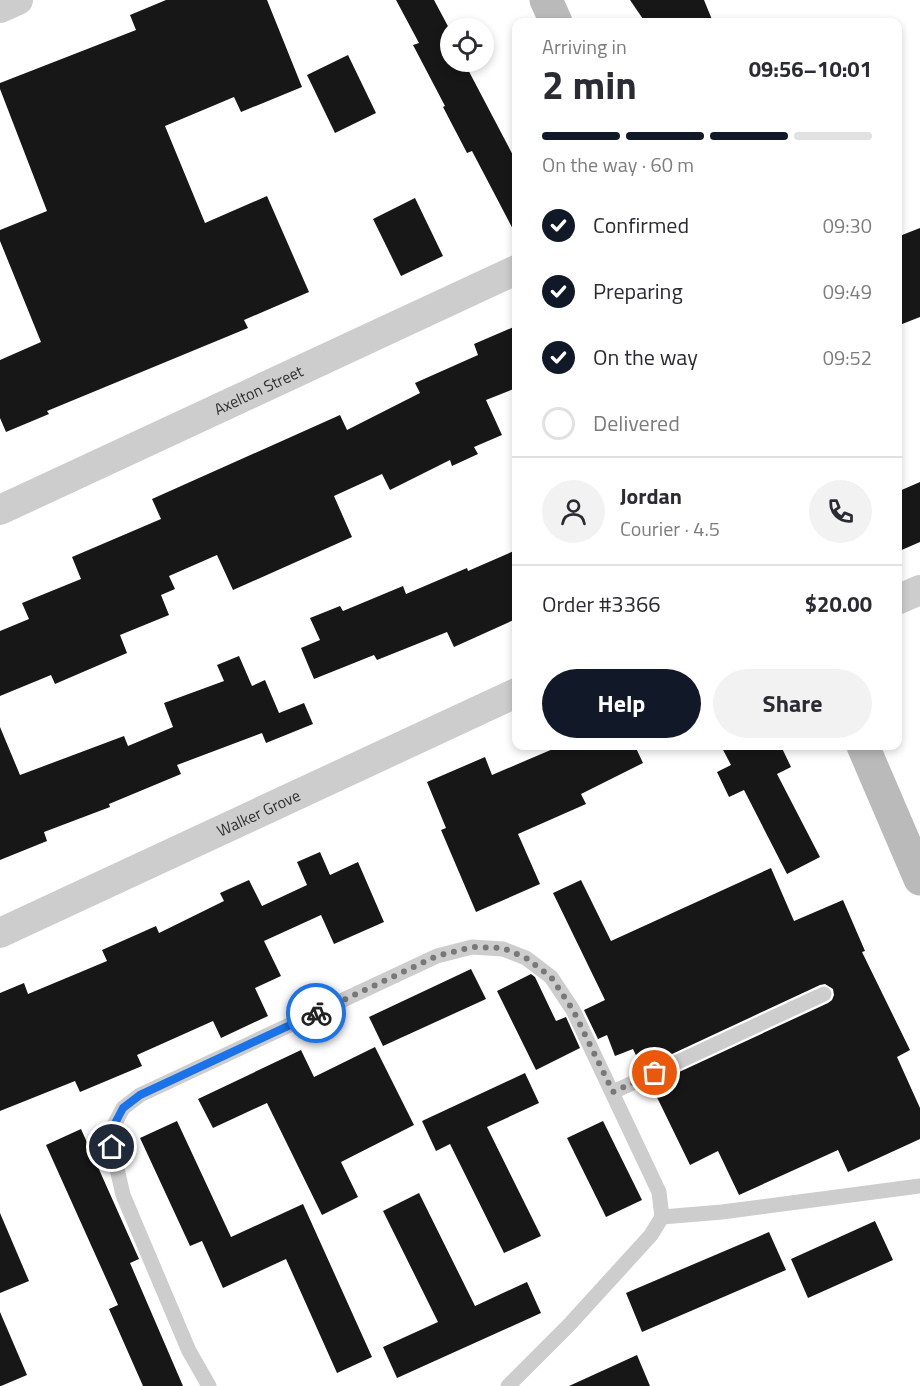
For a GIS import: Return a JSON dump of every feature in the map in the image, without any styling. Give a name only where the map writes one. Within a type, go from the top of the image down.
[{"type":"main road","points":[[546,0],[554,18]]},
{"type":"main road","points":[[865,750],[920,879]]},
{"type":"street","points":[[0,8],[18,0]]},
{"type":"street","name":"Axelton Street","points":[[0,510],[512,272]]},
{"type":"street","points":[[902,598],[920,590]]},
{"type":"street","name":"Walker Grove","points":[[0,933],[512,695]]},
{"type":"lane","points":[[209,1386],[189,1351],[123,1195],[112,1147],[113,1127],[123,1108],[140,1095],[437,956],[472,947],[503,948],[526,958],[551,977],[573,1010],[613,1092],[659,1192],[662,1217],[651,1235],[569,1325],[508,1386]]},
{"type":"lane","points":[[613,1092],[824,994]]},
{"type":"lane","points":[[662,1217],[722,1212],[920,1186]]},
{"type":"building","points":[[166,0],[267,0],[302,87],[241,112],[234,97],[165,126],[205,223],[267,196],[309,292],[244,320],[248,328],[47,411],[49,414],[6,432],[0,418],[0,360],[41,342],[0,241],[0,230],[47,211],[0,89],[0,83],[136,30],[130,15]]},
{"type":"building","points":[[396,0],[434,0],[444,18],[440,18],[440,72],[469,72],[512,153],[512,227],[472,151],[467,153],[413,45],[419,43]]},
{"type":"building","points":[[630,0],[704,0],[711,18],[642,18]]},
{"type":"building","points":[[348,55],[376,113],[335,133],[307,75]]},
{"type":"building","points":[[415,198],[443,256],[401,276],[373,219]]},
{"type":"building","points":[[920,228],[920,317],[902,324],[902,235]]},
{"type":"building","points":[[512,328],[512,390],[486,400],[502,435],[474,447],[478,454],[452,466],[450,460],[390,490],[382,474],[334,496],[352,537],[233,590],[217,555],[169,576],[175,589],[161,595],[169,615],[120,635],[127,653],[55,684],[51,675],[0,696],[0,631],[29,619],[22,603],[81,579],[72,557],[161,519],[152,499],[340,415],[347,430],[420,393],[415,383],[478,355],[474,344]]},
{"type":"building","points":[[920,482],[920,542],[902,550],[902,490]]},
{"type":"building","points":[[512,552],[512,621],[454,647],[447,632],[377,660],[374,655],[314,679],[301,648],[320,640],[310,618],[340,606],[343,611],[403,586],[406,594],[467,568],[468,571]]},
{"type":"building","points":[[239,656],[252,686],[265,680],[279,713],[304,703],[313,724],[266,743],[262,733],[177,765],[181,774],[109,804],[110,807],[44,832],[47,841],[0,860],[0,727],[20,775],[124,736],[128,746],[173,727],[164,703],[224,681],[217,665]]},
{"type":"building","points":[[551,750],[637,750],[643,763],[581,794],[586,804],[518,834],[540,884],[476,912],[441,830],[446,828],[427,782],[485,757],[492,775]]},
{"type":"building","points":[[723,750],[783,750],[791,767],[777,774],[820,857],[787,874],[744,790],[729,797],[717,772],[731,765]]},
{"type":"building","points":[[320,852],[330,875],[358,862],[384,922],[334,944],[321,915],[264,941],[281,976],[255,988],[268,1016],[221,1038],[213,1021],[137,1055],[142,1066],[80,1092],[75,1081],[0,1111],[0,993],[24,983],[28,994],[107,961],[102,950],[156,926],[159,933],[224,901],[220,893],[249,880],[262,906],[307,885],[297,862]]},
{"type":"building","points":[[771,868],[794,921],[843,900],[865,951],[862,952],[910,1050],[897,1057],[920,1108],[920,1139],[848,1172],[838,1150],[739,1195],[718,1151],[690,1165],[651,1085],[828,1003],[834,995],[833,989],[825,984],[820,985],[642,1068],[633,1049],[615,1056],[607,1035],[598,1039],[584,1010],[605,1000],[553,893],[581,880],[611,941]]},
{"type":"building","points":[[471,969],[486,999],[383,1046],[369,1017]]},
{"type":"building","points":[[531,974],[535,977],[556,1021],[566,1017],[580,1048],[536,1070],[497,991]]},
{"type":"building","points":[[375,1047],[414,1125],[341,1162],[358,1197],[322,1215],[267,1103],[213,1128],[198,1099],[301,1050],[314,1077]]},
{"type":"building","points":[[525,1073],[539,1103],[487,1127],[541,1236],[504,1253],[450,1144],[436,1151],[422,1121]]},
{"type":"building","points":[[177,1121],[231,1237],[303,1204],[372,1357],[337,1373],[286,1259],[223,1288],[202,1241],[190,1246],[140,1138]]},
{"type":"building","points":[[603,1121],[642,1200],[606,1217],[567,1138]]},
{"type":"building","points":[[81,1129],[139,1259],[130,1263],[183,1386],[143,1386],[109,1309],[118,1305],[46,1145]]},
{"type":"building","points":[[419,1193],[475,1306],[527,1282],[541,1313],[397,1378],[383,1347],[438,1322],[383,1211]]},
{"type":"building","points":[[0,1213],[29,1281],[0,1293]]},
{"type":"building","points":[[875,1221],[893,1260],[808,1298],[791,1259]]},
{"type":"building","points":[[769,1232],[786,1270],[642,1332],[626,1293]]},
{"type":"building","points":[[0,1312],[27,1375],[1,1386],[0,1386]]},
{"type":"building","points":[[637,1355],[650,1386],[569,1386]]},
{"type":"way so far","points":[[316,1013],[437,956],[472,947],[503,948],[526,958],[551,977],[573,1010],[613,1092],[655,1073]]},
{"type":"route","points":[[112,1147],[113,1127],[123,1108],[140,1095],[316,1013]]}]
